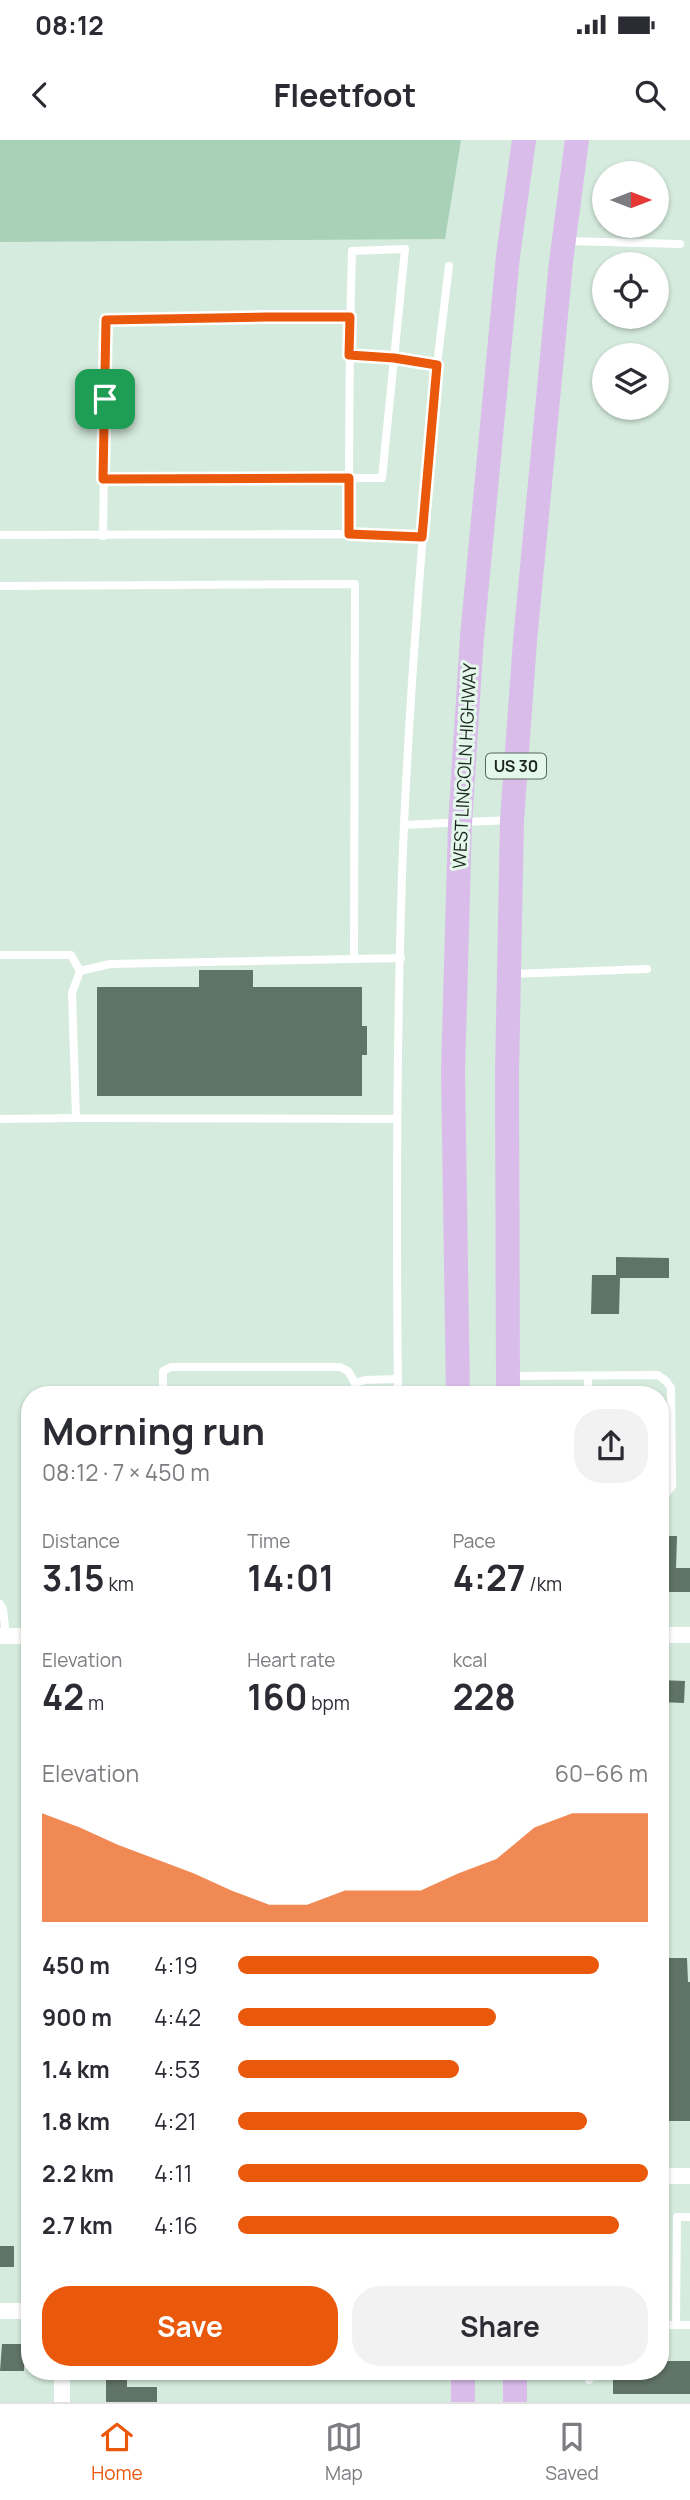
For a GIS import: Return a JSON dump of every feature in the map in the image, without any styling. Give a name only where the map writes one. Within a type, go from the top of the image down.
[{"type":"main road","name":"WEST LINCOLN HIGHWAY","points":[[458,1386],[453,1072],[460,824],[480,556],[508,256],[524,140]]},
{"type":"main road","name":"US 30","points":[[508,1385],[506,1073],[512,820],[525,641],[564,241],[577,140]]},
{"type":"main road","points":[[463,2380],[463,2402]]},
{"type":"main road","points":[[515,2380],[515,2402]]},
{"type":"street","points":[[669,1635],[690,1635]]},
{"type":"street","points":[[3,1636],[21,1636]]},
{"type":"street","points":[[669,2176],[690,2176]]},
{"type":"street","points":[[0,2311],[21,2311]]},
{"type":"street","points":[[62,2380],[62,2402]]},
{"type":"lane","points":[[564,241],[680,244]]},
{"type":"lane","points":[[103,479],[349,478],[382,478],[405,249],[352,251],[349,355],[349,478],[349,534]]},
{"type":"lane","points":[[398,1386],[397,1119],[404,825],[422,537],[437,365],[449,266]]},
{"type":"lane","points":[[103,536],[106,320],[350,317]]},
{"type":"lane","points":[[349,355],[394,358],[437,365]]},
{"type":"lane","points":[[0,535],[349,534],[422,537]]},
{"type":"lane","points":[[0,586],[355,584],[354,959]]},
{"type":"lane","points":[[404,825],[512,820]]},
{"type":"lane","points":[[0,955],[71,955],[80,971],[72,993],[76,1118]]},
{"type":"lane","points":[[80,971],[110,964],[401,958]]},
{"type":"lane","points":[[509,974],[648,970]]},
{"type":"lane","points":[[0,1119],[397,1119]]},
{"type":"lane","points":[[163,1386],[163,1371],[171,1367],[340,1367],[348,1371],[355,1383],[398,1379]]},
{"type":"lane","points":[[508,1385],[588,1377],[658,1375],[671,1388],[672,1486],[669,1490]]},
{"type":"lane","points":[[588,1377],[588,1386]]},
{"type":"lane","points":[[0,1604],[4,1609],[3,1636]]},
{"type":"lane","points":[[676,2325],[677,2217],[690,2217]]},
{"type":"lane","points":[[669,2325],[690,2325]]},
{"type":"green space","points":[[0,140],[461,140],[445,239],[0,242]]},
{"type":"building","points":[[199,970],[253,970],[253,987],[362,987],[362,1026],[367,1026],[367,1055],[362,1055],[362,1096],[97,1096],[97,987],[199,987]]},
{"type":"building","points":[[616,1257],[669,1258],[669,1278],[620,1278],[619,1314],[591,1314],[592,1275],[616,1275]]},
{"type":"building","points":[[669,1536],[677,1536],[676,1568],[690,1568],[690,1592],[669,1592]]},
{"type":"building","points":[[669,1680],[685,1681],[684,1703],[669,1702]]},
{"type":"building","points":[[669,1958],[687,1958],[690,1982],[690,2121],[669,2121]]},
{"type":"building","points":[[0,2246],[14,2246],[14,2267],[0,2267]]},
{"type":"building","points":[[2,2344],[21,2344],[21,2371],[0,2371]]},
{"type":"building","points":[[669,2361],[690,2361],[690,2394],[613,2394],[613,2380],[669,2380]]},
{"type":"building","points":[[106,2380],[127,2380],[127,2387],[157,2387],[157,2402],[106,2402]]},
{"type":"route","points":[[350,317],[349,355],[394,358],[437,365],[422,537],[349,534],[349,478],[103,479],[105,399],[106,320],[350,317]]}]
